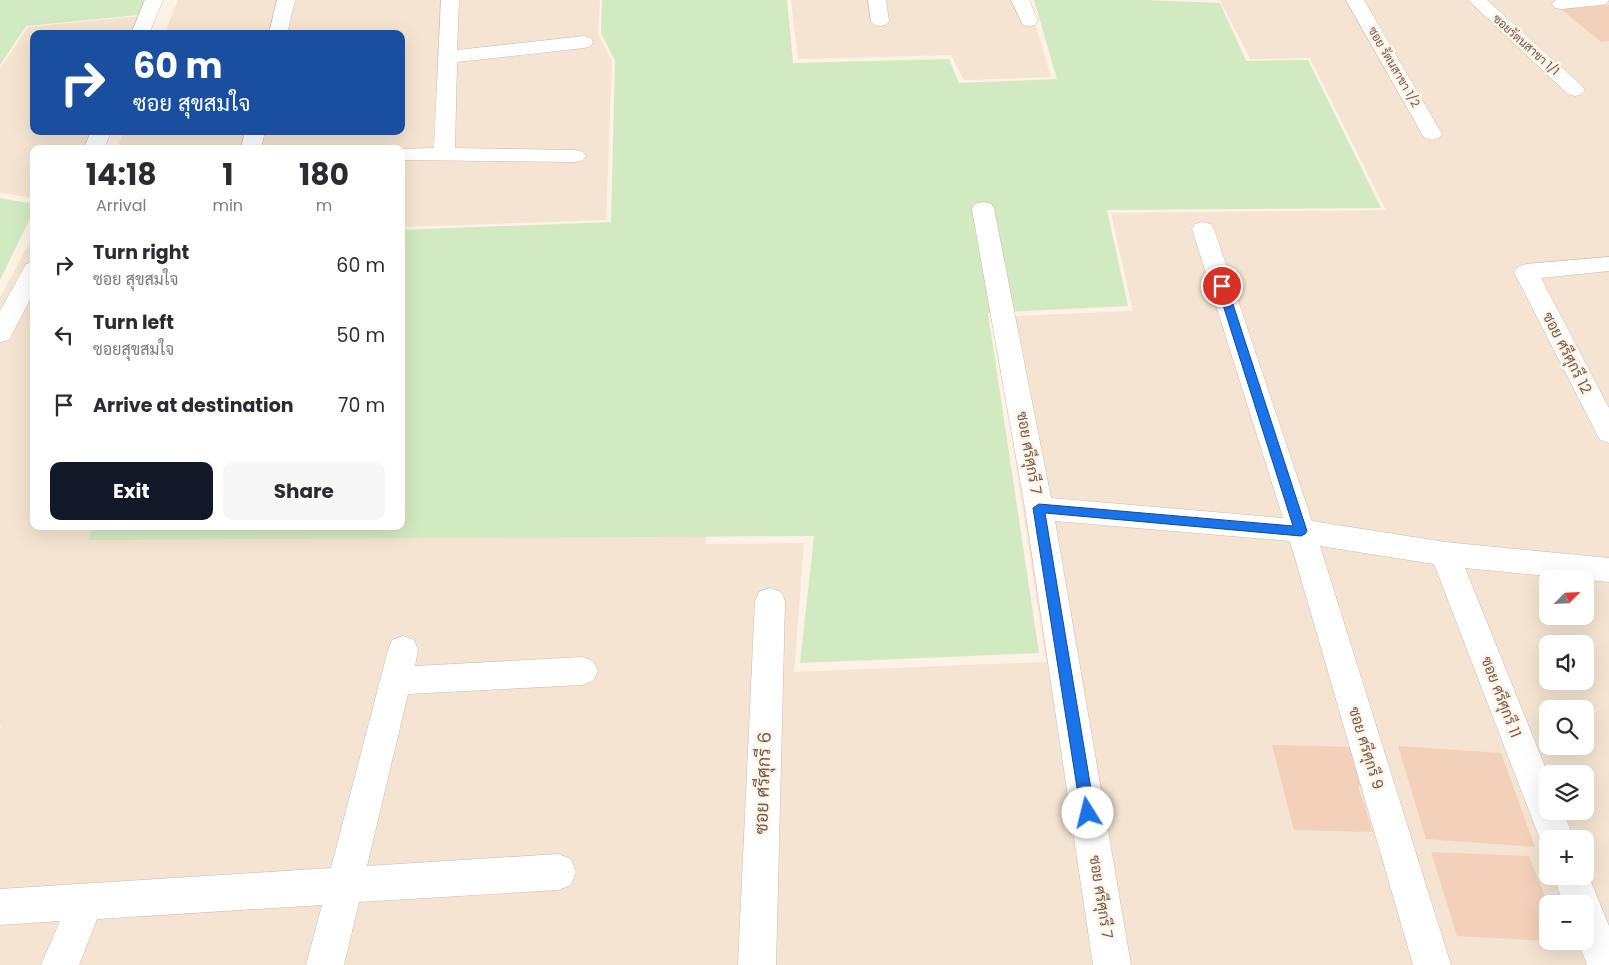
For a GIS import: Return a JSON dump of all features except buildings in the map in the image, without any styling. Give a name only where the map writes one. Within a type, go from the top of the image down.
[{"type":"street","points":[[142,30],[154,0]]},
{"type":"street","points":[[279,30],[286,0]]},
{"type":"street","points":[[444,154],[450,0]]},
{"type":"street","points":[[877,0],[880,21]]},
{"type":"street","points":[[1020,0],[1029,22]]},
{"type":"street","name":"ซอย รัตนสาขา 1/2","points":[[1355,0],[1432,134]]},
{"type":"street","name":"ซอยรัตนสาขา 1/1","points":[[1477,0],[1575,90]]},
{"type":"street","points":[[1562,4],[1600,0]]},
{"type":"street","points":[[448,57],[584,42]]},
{"type":"street","points":[[405,154],[576,156]]},
{"type":"street","name":"ซอย ศรีศุกรี 7","points":[[983,209],[1039,508],[1112,965]]},
{"type":"street","name":"ซอย ศรีศุกรี 9","points":[[1204,229],[1301,531],[1432,965]]},
{"type":"street","name":"ซอย ศรีศุกรี 12","points":[[1609,264],[1526,272],[1609,434]]},
{"type":"street","points":[[0,334],[30,277]]},
{"type":"street","points":[[1039,508],[1301,531],[1445,554],[1609,570]]},
{"type":"street","name":"ซอย ศรีศุกรี 11","points":[[1445,554],[1552,830]]},
{"type":"street","name":"ซอย ศรีศุกรี 6","points":[[757,965],[770,601]]},
{"type":"street","points":[[325,965],[403,650]]},
{"type":"street","points":[[395,681],[582,671]]},
{"type":"street","points":[[0,907],[558,872]]},
{"type":"street","points":[[60,965],[86,902]]},
{"type":"street","points":[[1594,934],[1606,965]]},
{"type":"shaded area","points":[[178,0],[600,0],[598,34],[612,61],[606,220],[405,227],[405,145],[119,145],[122,135],[405,135],[405,30],[166,30]]},
{"type":"shaded area","points":[[791,0],[1028,0],[1051,77],[964,80],[951,55],[798,59]]},
{"type":"shaded area","points":[[1220,0],[1609,0],[1609,965],[0,965],[0,730],[3,722],[0,727],[0,298],[30,242],[30,530],[405,530],[405,525],[709,481],[706,544],[804,543],[794,672],[1046,662],[994,317],[1133,311],[1111,213],[1386,210],[1310,58],[1250,59]]},
{"type":"shaded area","points":[[140,16],[135,30],[30,30],[30,135],[90,135],[87,145],[30,145],[30,197],[0,193],[0,69],[28,27]]},
{"type":"green space","points":[[0,0],[145,0],[139,15],[26,26],[0,65]]},
{"type":"green space","points":[[602,0],[787,0],[793,63],[949,59],[959,83],[1057,79],[1034,0],[1145,0],[1220,3],[1246,61],[1308,60],[1381,208],[1107,210],[1128,306],[988,313],[1039,653],[800,663],[814,536],[89,540],[91,530],[405,530],[405,230],[611,222],[615,61],[601,33]]},
{"type":"green space","points":[[0,198],[30,203],[30,218],[0,280]]},
{"type":"route","points":[[1088,813],[1039,508],[1301,531],[1222,286]]}]
